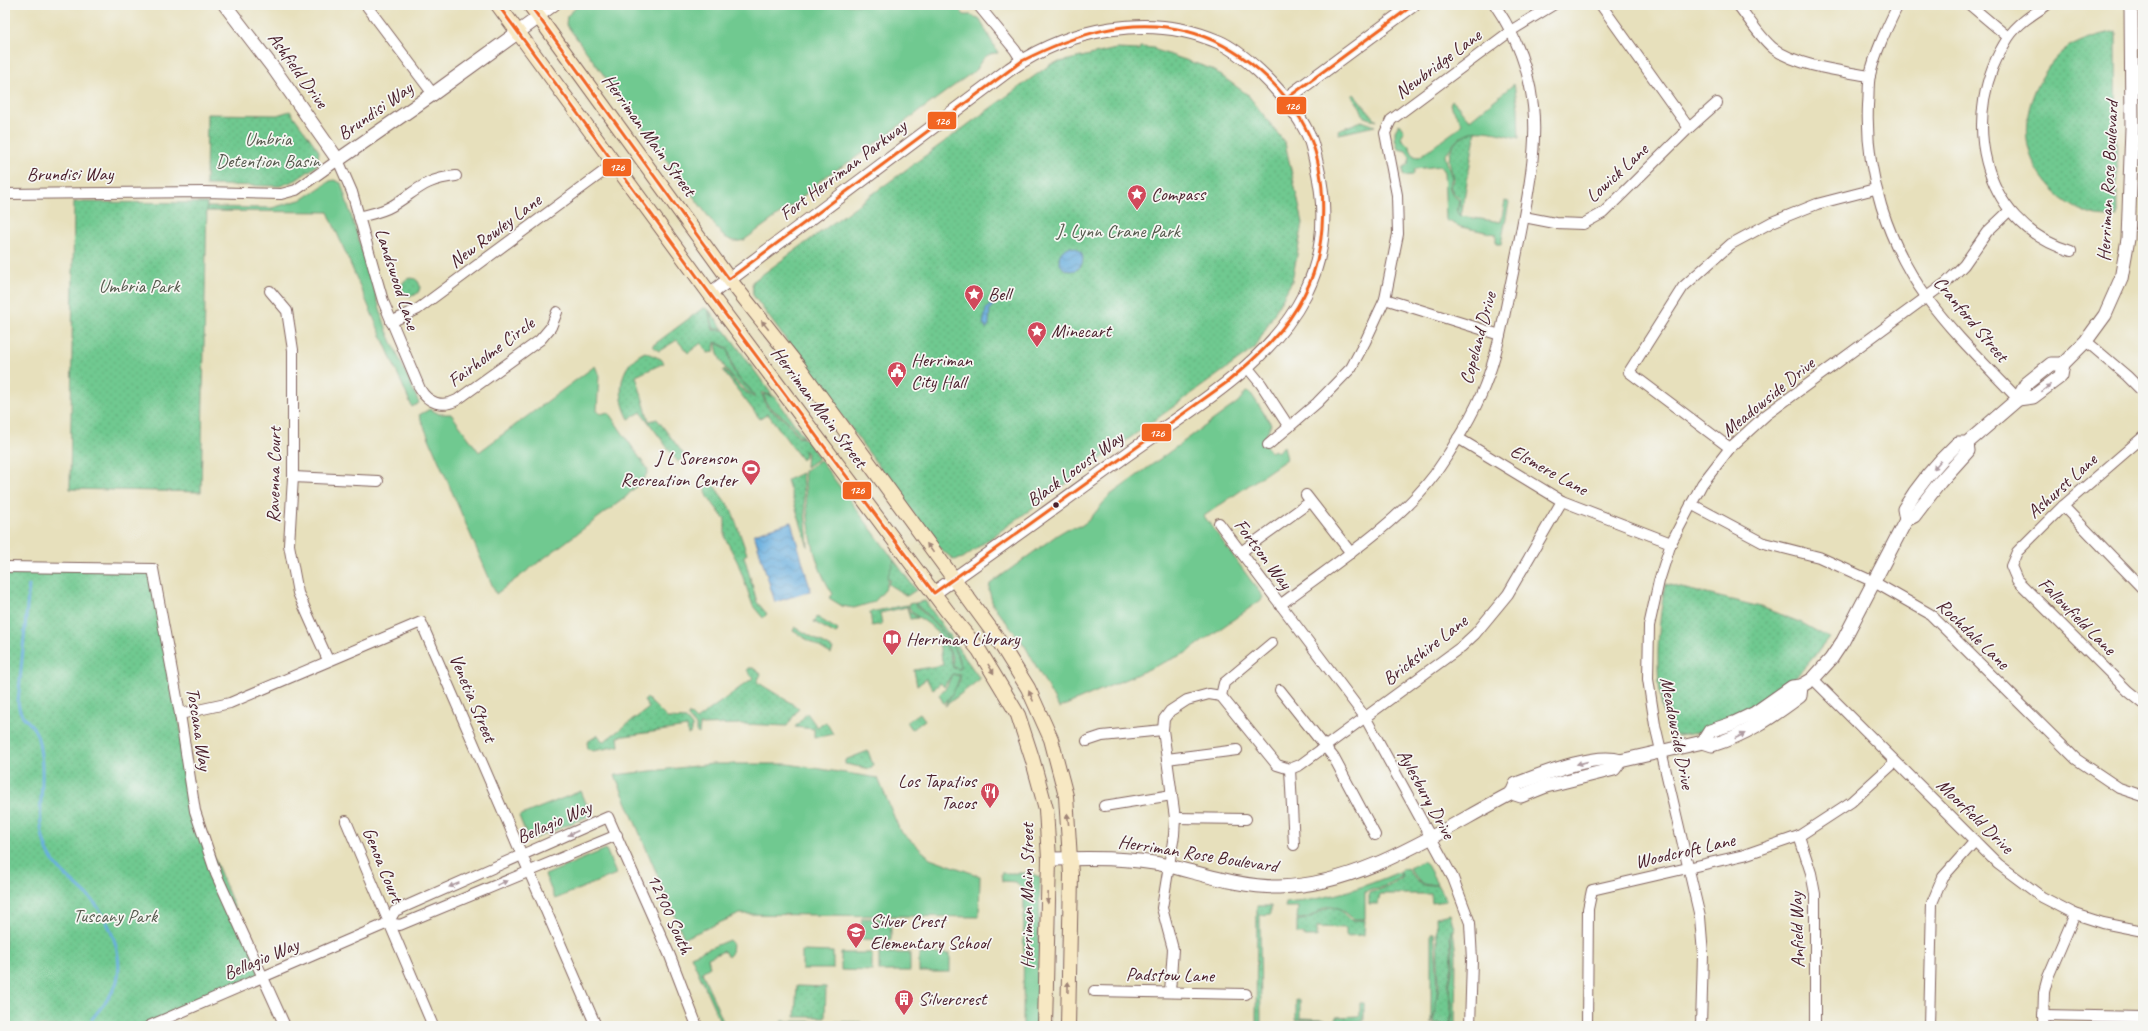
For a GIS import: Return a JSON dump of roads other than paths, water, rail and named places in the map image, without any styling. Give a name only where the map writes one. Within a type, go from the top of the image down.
[{"type":"main road","name":"Herriman Main Street","points":[[498,5],[710,294],[934,593],[979,650],[1018,715],[1046,809],[1049,859],[1045,1026]]},
{"type":"main road","name":"Herriman Main Street","points":[[530,5],[729,279],[798,366],[953,580],[995,635],[1024,681],[1051,739],[1066,796],[1070,858],[1068,1026]]},
{"type":"street","name":"Ashfield Drive","points":[[225,5],[274,69],[338,160]]},
{"type":"street","points":[[366,5],[433,94]]},
{"type":"street","name":"Brundisi Way","points":[[5,194],[205,192],[281,194],[296,190],[433,94],[555,5]]},
{"type":"street","points":[[978,5],[1015,50],[1022,61]]},
{"type":"street","points":[[1286,99],[1413,5]]},
{"type":"street","name":"Copeland Drive","points":[[1280,605],[1351,553],[1400,512],[1434,475],[1458,438],[1485,386],[1500,335],[1524,217],[1532,152],[1533,106],[1526,70],[1512,30],[1495,5]]},
{"type":"street","name":"Newbridge Lane","points":[[1385,299],[1398,234],[1397,195],[1385,133],[1391,120],[1512,30],[1553,5]]},
{"type":"street","points":[[1601,5],[1689,128]]},
{"type":"street","points":[[1738,5],[1764,39],[1785,55],[1817,65],[1870,76]]},
{"type":"street","name":"Cranford Street","points":[[1898,5],[1880,40],[1870,76],[1867,133],[1875,189],[1895,243],[1926,297],[1950,326],[2018,399]]},
{"type":"street","points":[[1970,5],[2008,37]]},
{"type":"street","points":[[2047,5],[2031,16],[2008,37],[1995,61],[1990,76],[1982,121],[1984,150],[1990,176],[2009,211],[2040,239],[2071,251]]},
{"type":"street","name":"Herriman Rose Boulevard","points":[[1049,859],[1070,858],[1136,861],[1169,866],[1208,878],[1278,887],[1316,884],[1352,874],[1398,854],[1512,793],[1522,796],[1546,786],[1614,769],[1620,761],[1703,742],[1712,745],[1734,738],[1756,727],[1800,696],[1801,686],[1813,679],[1831,659],[1842,641],[1874,582],[1881,564],[1906,520],[1914,516],[1940,482],[1968,451],[1967,443],[2018,399],[2033,397],[2060,376],[2063,364],[2086,341],[2105,315],[2121,279],[2128,239],[2138,128],[2131,5]]},
{"type":"street","name":"Fort Herriman Parkway","points":[[710,294],[1022,61],[1067,39],[1093,32],[1138,26],[1164,27],[1220,42],[1252,64],[1286,99]]},
{"type":"street","name":"Black Locust Way","points":[[934,593],[1247,368],[1285,326],[1304,296],[1314,274],[1321,245],[1324,221],[1323,189],[1309,134],[1286,99]]},
{"type":"street","name":"Lowick Lane","points":[[1524,217],[1555,223],[1583,224],[1603,213],[1689,128],[1717,103]]},
{"type":"street","name":"Landswood Lane","points":[[338,160],[352,192],[383,301],[391,322],[420,389],[426,399],[434,403]]},
{"type":"street","name":"New Rowley Lane","points":[[391,322],[418,309],[615,163]]},
{"type":"street","points":[[359,217],[391,207],[425,183],[440,177],[456,176]]},
{"type":"street","points":[[1730,448],[1629,372],[1683,287],[1731,244],[1772,222],[1817,204],[1875,189]]},
{"type":"street","name":"Meadowside Drive","points":[[1701,1026],[1702,934],[1655,725],[1648,680],[1649,626],[1658,581],[1671,543],[1702,484],[1730,448],[1766,416],[1926,297],[1957,272],[1986,232],[2009,211]]},
{"type":"street","name":"Ravenna Court","points":[[270,291],[287,311],[293,350],[292,477],[289,545],[298,593],[328,660]]},
{"type":"street","points":[[1268,445],[1317,403],[1351,368],[1385,299],[1500,335]]},
{"type":"street","name":"Fairholme Circle","points":[[434,403],[447,404],[457,400],[534,344],[551,327],[557,312]]},
{"type":"street","points":[[2086,341],[2127,376],[2143,392]]},
{"type":"street","points":[[1247,368],[1261,384],[1289,427]]},
{"type":"street","name":"Ashurst Lane","points":[[2011,566],[2017,552],[2063,506],[2143,437]]},
{"type":"street","name":"Elsmere Lane","points":[[1458,438],[1562,501],[1671,543]]},
{"type":"street","points":[[292,477],[378,481]]},
{"type":"street","points":[[1241,552],[1308,499],[1351,553]]},
{"type":"street","name":"Brickshire Lane","points":[[1290,769],[1300,765],[1324,748],[1462,647],[1475,634],[1508,594],[1562,501]]},
{"type":"street","name":"Rochdale Lane","points":[[1691,504],[1764,543],[1819,557],[1874,582],[1930,614],[2076,759],[2119,788],[2143,796]]},
{"type":"street","points":[[2063,506],[2143,589]]},
{"type":"street","name":"Fortson Way","points":[[1219,523],[1280,605]]},
{"type":"street","name":"Fallowfield Lane","points":[[2011,566],[2017,580],[2128,691],[2143,704]]},
{"type":"street","name":"Toscana Way","points":[[5,567],[153,569],[180,714],[195,811],[216,874],[285,1026]]},
{"type":"street","name":"Aylesbury Drive","points":[[1280,605],[1365,717],[1429,837],[1453,878],[1470,923],[1472,960],[1470,1026]]},
{"type":"street","name":"Venetia Street","points":[[180,714],[230,703],[328,660],[422,622],[596,1026]]},
{"type":"street","points":[[1222,696],[1224,683],[1272,643]]},
{"type":"street","name":"Moorfield Drive","points":[[1813,679],[1998,864],[2042,897],[2076,914],[2121,928],[2143,931]]},
{"type":"street","points":[[1280,690],[1324,748],[1334,758],[1375,835]]},
{"type":"street","points":[[1170,992],[1173,949],[1162,908],[1174,835],[1175,818],[1163,730],[1164,719],[1170,711],[1187,700],[1209,694],[1222,696],[1277,765],[1290,769],[1294,844]]},
{"type":"street","points":[[1087,741],[1102,736],[1163,730]]},
{"type":"street","points":[[1167,759],[1237,750]]},
{"type":"street","name":"Woodcroft Lane","points":[[1586,1026],[1588,909],[1592,890],[1744,855],[1798,836],[1851,802],[1895,762]]},
{"type":"street","points":[[1104,806],[1172,796]]},
{"type":"street","name":"Bellagio Way","points":[[388,923],[395,911],[608,817]]},
{"type":"street","name":"12900 South","points":[[608,817],[670,956],[697,1026]]},
{"type":"street","points":[[1175,818],[1246,819]]},
{"type":"street","name":"Genoa Court","points":[[346,821],[433,1026]]},
{"type":"street","name":"Bellagio Way","points":[[148,1026],[388,923],[400,925],[616,835]]},
{"type":"street","name":"Anfield Way","points":[[1798,836],[1811,873],[1815,894],[1815,1026]]},
{"type":"street","points":[[1929,1026],[1932,903],[1943,877],[1975,841]]},
{"type":"street","points":[[2043,1026],[2044,992],[2048,977],[2076,914]]},
{"type":"street","name":"Padstow Lane","points":[[1094,991],[1246,994]]},
{"type":"street","points":[[2043,1016],[2143,1017]]},
{"type":"water","points":[[1071,247],[1076,248],[1082,254],[1082,264],[1076,270],[1071,271],[1066,270],[1060,264],[1059,259],[1060,254],[1066,248]]},
{"type":"water","points":[[998,296],[997,302],[990,309],[989,325],[986,329],[983,324],[986,309]]},
{"type":"water","points":[[791,522],[811,591],[775,602],[754,534]]},
{"type":"waterway","points":[[29,585],[18,702],[20,712],[34,729],[39,742],[42,768],[41,828],[48,852],[52,859],[99,909],[114,938],[117,949],[119,971],[117,981],[113,991],[92,1019]]},
{"type":"place","name":"Compass","points":[[1137,211]]},
{"type":"place","name":"Bell","points":[[974,311]]},
{"type":"place","name":"Minecart","points":[[1037,348]]},
{"type":"place","name":"Herriman City Hall","points":[[897,388]]},
{"type":"place","name":"J L Sorenson Recreation Center","points":[[751,486]]},
{"type":"place","name":"Herriman Library","points":[[892,656]]},
{"type":"place","name":"Los Tapatios Tacos","points":[[990,809]]},
{"type":"place","name":"Silver Crest Elementary School","points":[[856,949]]},
{"type":"place","name":"Silvercrest","points":[[904,1016]]},
{"type":"park label","name":"Umbria Detention Basin","points":[[268,150]]},
{"type":"park label","name":"J. Lynn Crane Park","points":[[1118,231]]},
{"type":"park label","name":"Umbria Park","points":[[139,286]]},
{"type":"park label","name":"Tuscany Park","points":[[115,916]]}]
